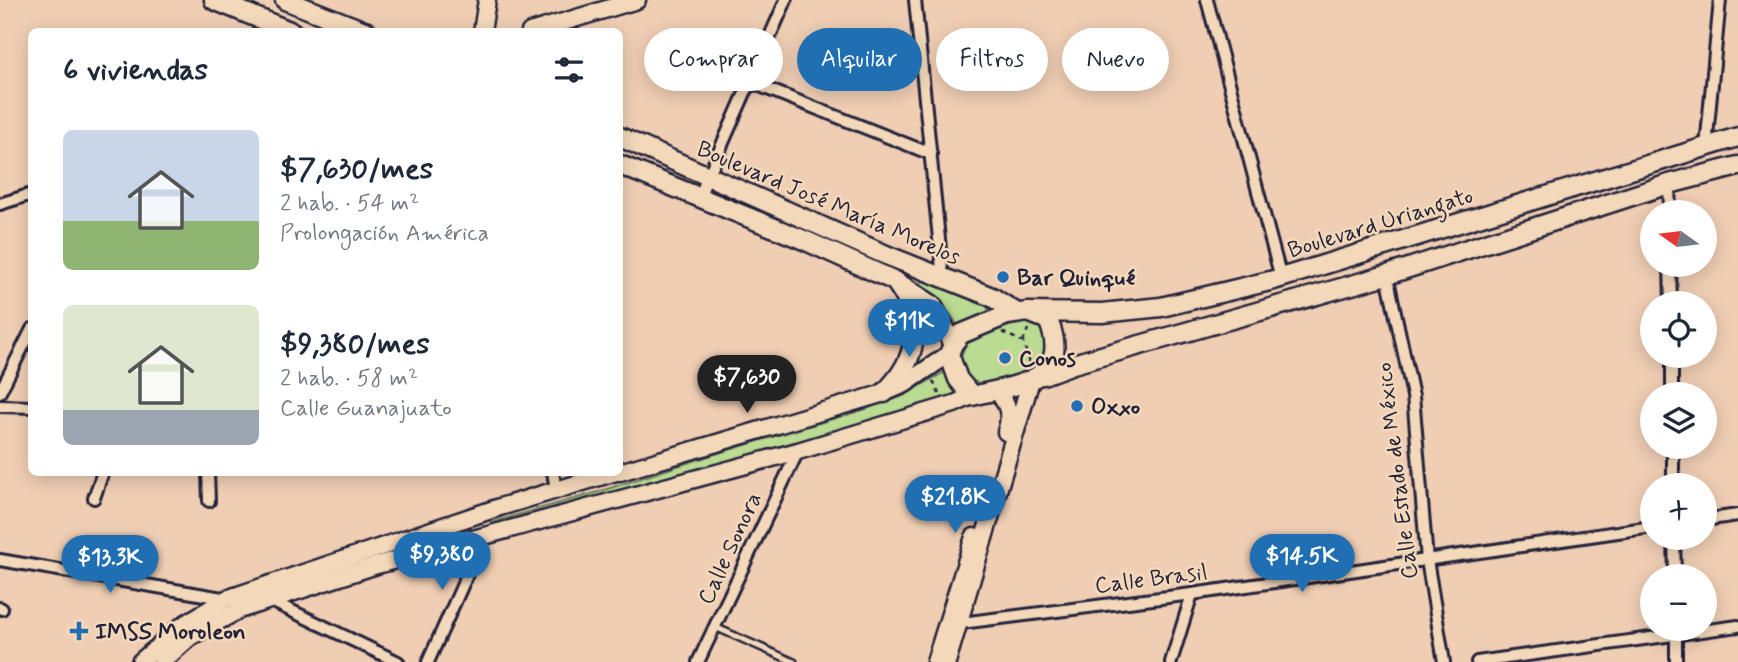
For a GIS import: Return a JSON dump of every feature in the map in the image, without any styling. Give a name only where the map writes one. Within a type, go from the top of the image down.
[{"type":"main road","points":[[214,0],[282,28]]},
{"type":"main road","points":[[285,0],[357,28]]},
{"type":"main road","name":"Boulevard Uriangato","points":[[1025,317],[1161,307],[1282,278],[1738,137]]},
{"type":"main road","name":"Boulevard José María Morelos","points":[[623,138],[943,279],[992,297],[1025,317],[1048,320],[1055,337],[1054,358],[1035,379]]},
{"type":"main road","points":[[1669,184],[1681,155]]},
{"type":"main road","name":"Boulevard José María Morelos","points":[[623,166],[895,281],[932,305],[951,349]]},
{"type":"main road","points":[[1025,317],[984,323],[961,334],[951,349],[958,379],[972,396],[1035,379],[1073,364],[1387,275],[1669,184],[1738,166]]},
{"type":"main road","points":[[884,393],[908,363],[915,337],[909,306],[895,281]]},
{"type":"street","points":[[482,28],[486,0]]},
{"type":"street","points":[[543,28],[637,0]]},
{"type":"street","points":[[774,28],[786,0]]},
{"type":"street","points":[[915,0],[943,279]]},
{"type":"street","points":[[1207,0],[1282,278]]},
{"type":"street","points":[[1706,147],[1720,0]]},
{"type":"street","points":[[699,197],[746,91]]},
{"type":"street","points":[[773,91],[932,154]]},
{"type":"street","points":[[1669,184],[1670,200]]},
{"type":"street","points":[[0,204],[28,195]]},
{"type":"street","name":"Calle Estado de México","points":[[1387,275],[1413,396],[1427,560],[1444,662]]},
{"type":"street","points":[[0,392],[28,337]]},
{"type":"street","points":[[623,471],[884,393],[905,384],[951,349]]},
{"type":"street","points":[[935,662],[953,624],[1035,379]]},
{"type":"street","points":[[947,662],[953,624],[1011,418],[1009,407],[997,390]]},
{"type":"street","points":[[162,662],[190,637],[239,610],[377,565],[799,451],[972,396]]},
{"type":"street","points":[[0,406],[28,407]]},
{"type":"street","name":"Calle Sonora","points":[[698,662],[799,451]]},
{"type":"street","points":[[94,498],[102,476]]},
{"type":"street","points":[[208,476],[209,501]]},
{"type":"street","points":[[554,476],[556,490]]},
{"type":"street","points":[[140,662],[183,625],[226,599],[500,507],[604,476]]},
{"type":"street","points":[[428,662],[490,520],[500,507]]},
{"type":"street","points":[[1717,518],[1738,515]]},
{"type":"street","name":"Calle Brasil","points":[[953,624],[1192,594],[1640,529]]},
{"type":"street","points":[[0,560],[226,599],[272,600],[398,662]]},
{"type":"street","points":[[1171,662],[1192,594]]},
{"type":"street","points":[[1717,628],[1738,626]]},
{"type":"street","points":[[1477,662],[1640,637]]},
{"type":"street","points":[[1676,641],[1676,662]]},
{"type":"lane","points":[[715,627],[794,662]]},
{"type":"path","points":[[1025,317],[1023,342],[1035,379]]},
{"type":"path","points":[[984,323],[1023,342]]},
{"type":"path","points":[[926,369],[946,406]]},
{"type":"green space","points":[[922,280],[987,306],[990,314],[958,326],[920,283]]},
{"type":"green space","points":[[1027,322],[1046,327],[1051,333],[1039,374],[982,385],[967,378],[960,358],[966,344],[996,329]]},
{"type":"green space","points":[[948,370],[960,395],[490,529],[492,522],[869,408],[903,396]]},
{"type":"place","name":"Bar Quinqué","points":[[1003,277]]},
{"type":"place","name":"Conos","points":[[1005,358]]},
{"type":"place","name":"Oxxo","points":[[1077,406]]},
{"type":"place","name":"IMSS Moroleon","points":[[79,631]]}]
